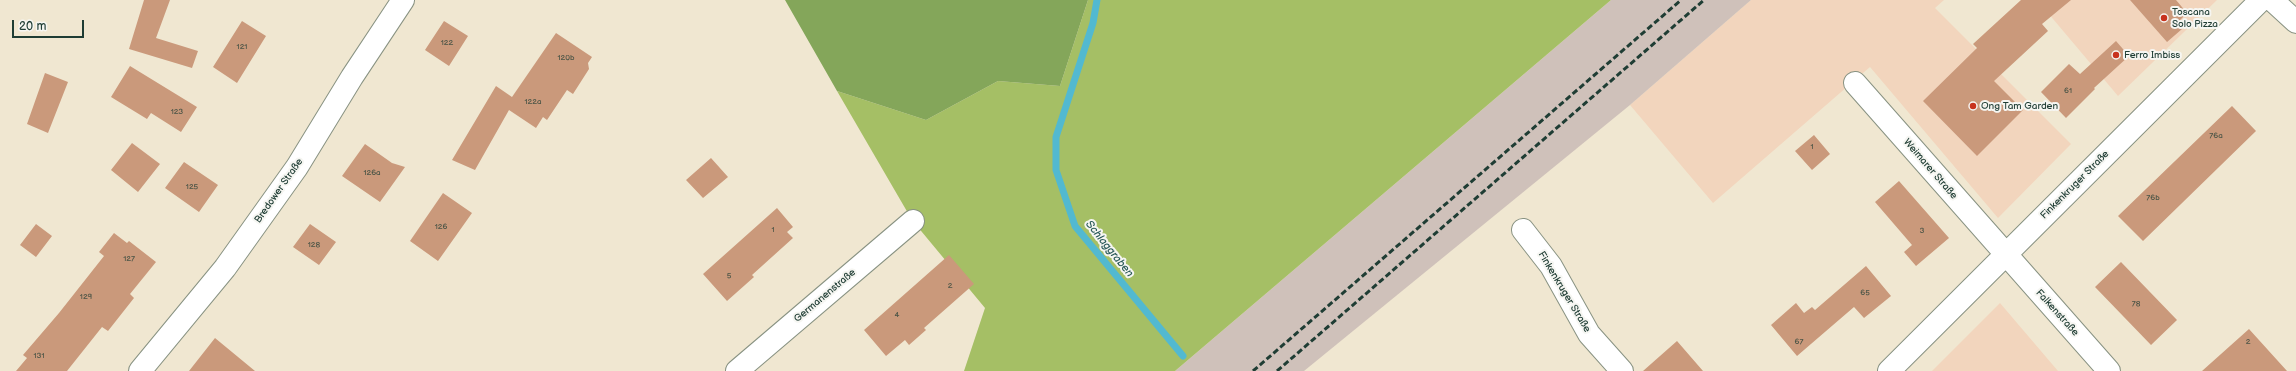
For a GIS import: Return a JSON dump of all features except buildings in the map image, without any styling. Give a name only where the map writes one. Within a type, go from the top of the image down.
[{"type":"street","name":"Bredower Straße","points":[[140,371],[225,268],[297,167],[352,77],[403,0]]},
{"type":"street","name":"Finkenkruger Straße","points":[[1889,371],[2261,0]]},
{"type":"street","points":[[2272,0],[2296,22]]},
{"type":"street","name":"Weimarer Straße","points":[[1855,83],[2005,255]]},
{"type":"street","name":"Germanenstraße","points":[[737,371],[912,221]]},
{"type":"street","name":"Finkenkruger Straße","points":[[1523,230],[1550,266],[1589,334],[1622,371]]},
{"type":"street","name":"Falkenstraße","points":[[2005,255],[2109,371]]},
{"type":"shaded area","points":[[1611,0],[1751,0],[1630,105],[1304,371],[1175,371]]},
{"type":"shaded area","points":[[1751,0],[1944,0],[1935,8],[2071,144],[1998,218],[1870,67],[1713,203],[1630,105]]},
{"type":"shaded area","points":[[2037,0],[2217,0],[2118,96]]},
{"type":"shaded area","points":[[2000,303],[2058,371],[1932,371]]},
{"type":"green space","points":[[785,0],[1088,0],[1060,86],[998,81],[926,120],[837,91]]},
{"type":"green space","points":[[1088,0],[1611,0],[1175,371],[964,371],[985,308],[912,220],[837,91],[926,120],[998,81],[1060,86]]},
{"type":"waterway","name":"Schlaggraben","points":[[1097,0],[1093,23],[1056,137],[1056,170],[1075,226],[1183,356]]},
{"type":"railway","points":[[1253,371],[1681,0]]},
{"type":"railway","points":[[1277,371],[1704,0]]},
{"type":"place","name":"Toscana Solo Pizza","points":[[2164,18]]},
{"type":"place","name":"Ferro Imbiss","points":[[2116,55]]},
{"type":"place","name":"Ong Tam Garden","points":[[1973,106]]}]
